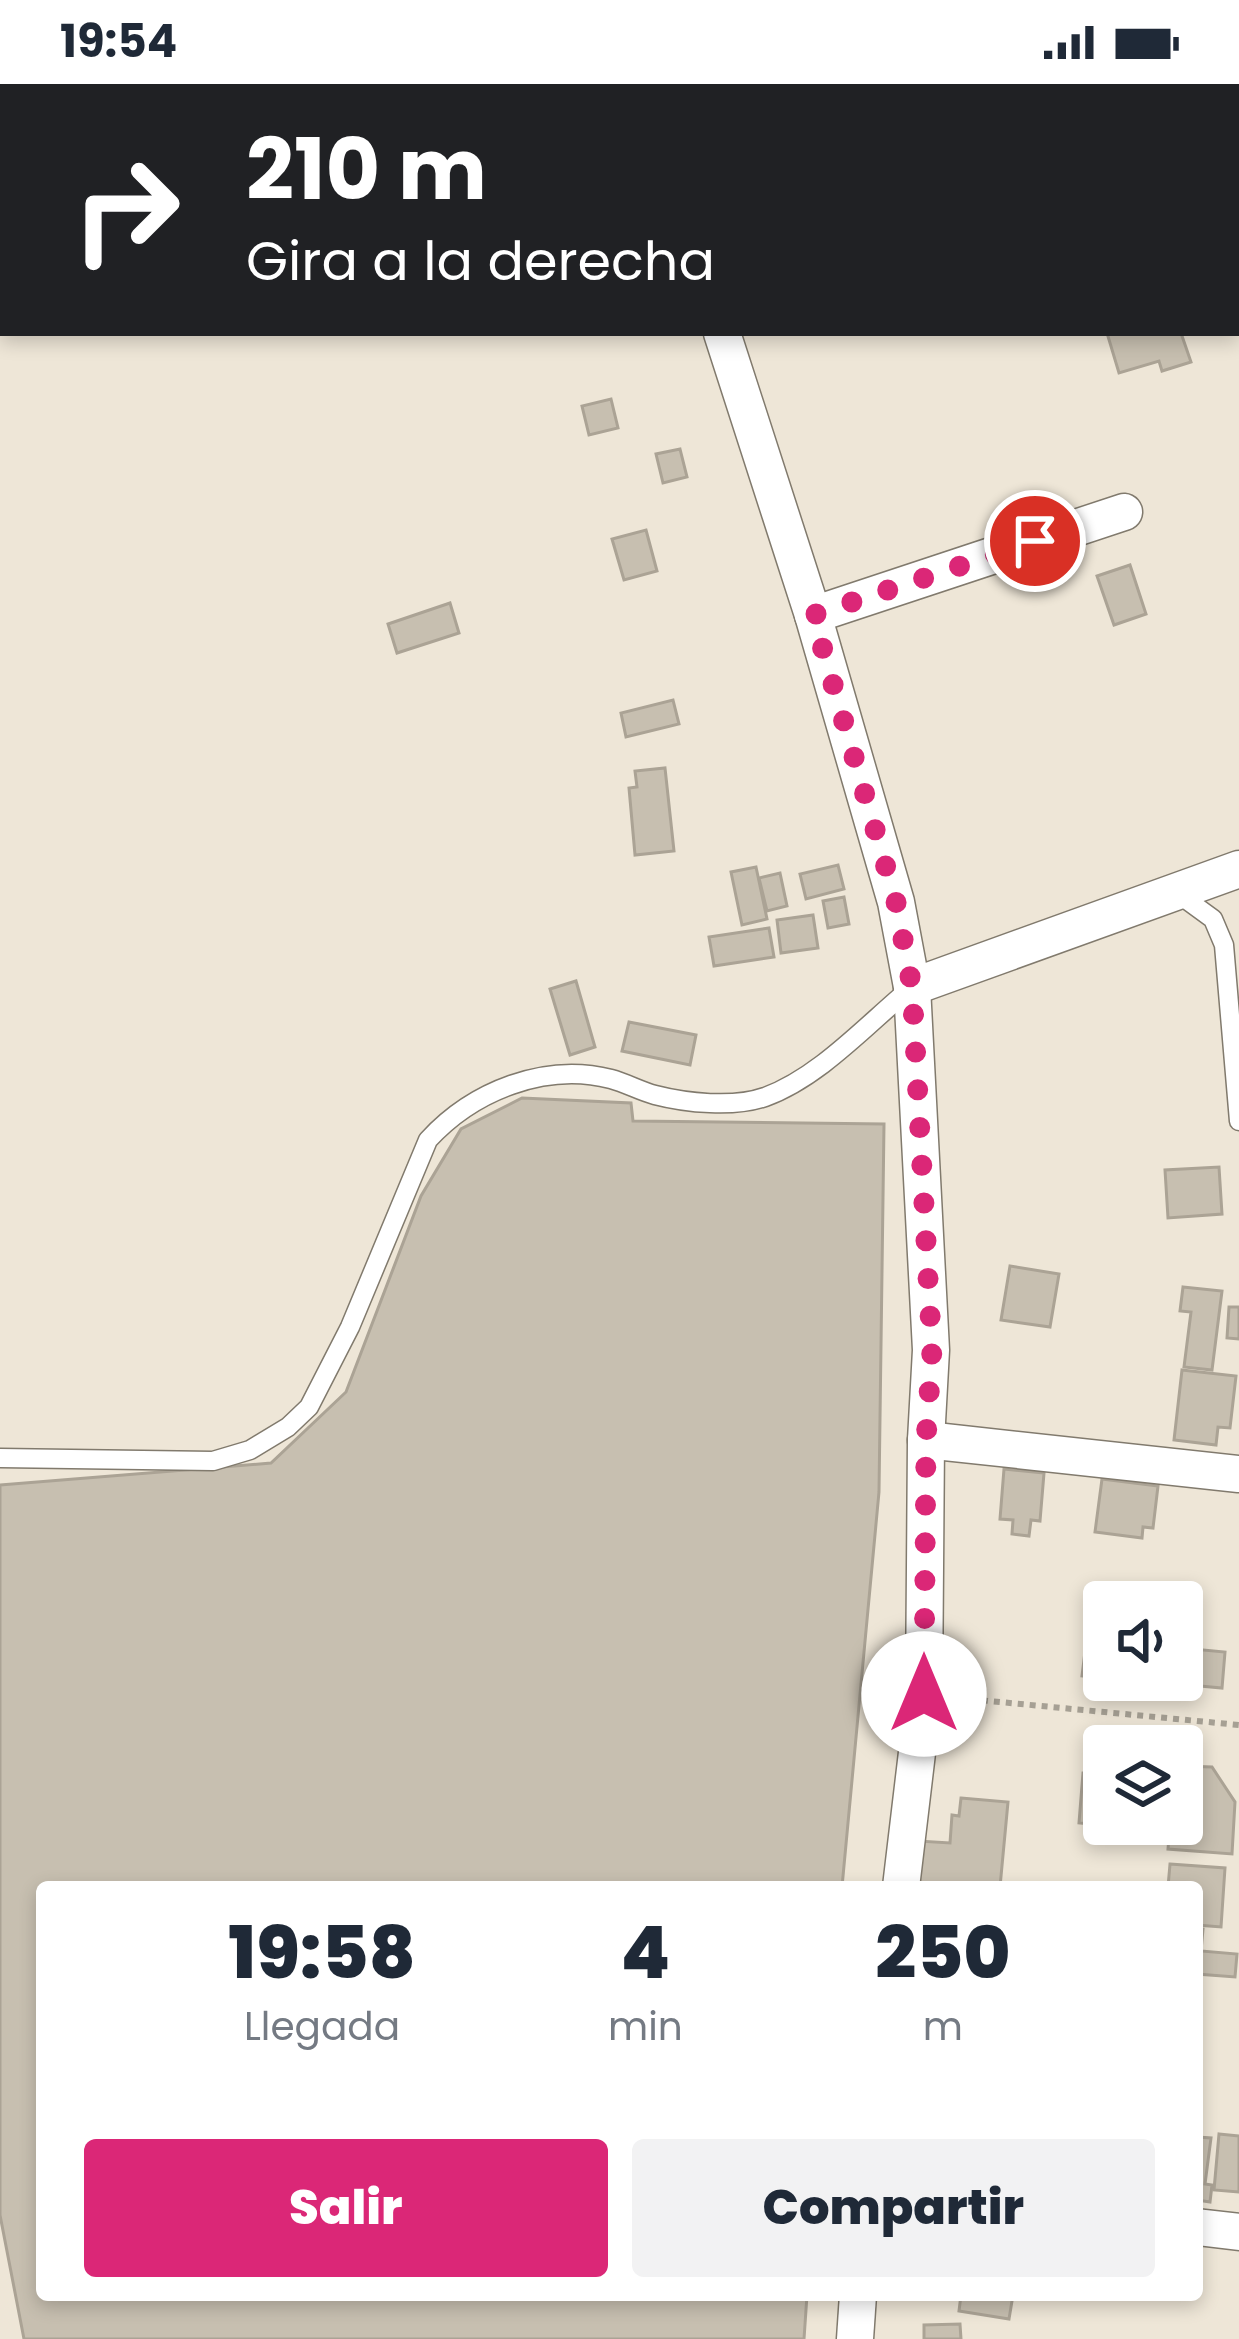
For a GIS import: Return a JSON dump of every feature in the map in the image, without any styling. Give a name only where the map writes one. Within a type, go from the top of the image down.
[{"type":"street","points":[[723,336],[813,615],[896,902],[912,987],[932,1350],[926,1440],[924,1694],[902,1881]]},
{"type":"street","points":[[813,615],[1124,512]]},
{"type":"street","points":[[912,987],[1239,869]]},
{"type":"street","points":[[926,1440],[1239,1474]]},
{"type":"street","points":[[1203,2229],[1239,2232]]},
{"type":"street","points":[[855,2339],[858,2301]]},
{"type":"lane","points":[[1176,892],[1213,919],[1225,945],[1239,1121]]},
{"type":"lane","points":[[0,1458],[213,1461],[250,1450],[310,1407],[350,1327],[428,1140],[446,1120],[507,1084],[556,1076],[608,1078],[655,1095],[711,1102],[762,1098],[805,1076],[912,987]]},
{"type":"path","points":[[924,1694],[1239,1725]]},
{"type":"building","points":[[1108,336],[1182,336],[1191,362],[1162,371],[1159,361],[1119,373]]},
{"type":"building","points":[[611,399],[618,428],[589,435],[582,406]]},
{"type":"building","points":[[680,449],[687,477],[663,483],[656,454]]},
{"type":"building","points":[[646,530],[657,571],[624,580],[612,539]]},
{"type":"building","points":[[1130,565],[1146,614],[1114,625],[1097,576]]},
{"type":"building","points":[[450,603],[459,633],[397,653],[388,624]]},
{"type":"building","points":[[673,700],[679,724],[626,737],[621,713]]},
{"type":"building","points":[[665,768],[674,851],[635,855],[629,788],[637,787],[635,771]]},
{"type":"building","points":[[838,865],[844,889],[806,899],[800,874]]},
{"type":"building","points":[[756,867],[767,919],[742,925],[731,872]]},
{"type":"building","points":[[780,873],[787,906],[767,911],[759,878]]},
{"type":"building","points":[[844,897],[849,924],[828,928],[823,901]]},
{"type":"building","points":[[813,915],[818,948],[781,953],[777,920]]},
{"type":"building","points":[[769,928],[774,957],[714,966],[709,937]]},
{"type":"building","points":[[576,981],[595,1047],[570,1055],[550,989]]},
{"type":"building","points":[[629,1022],[696,1035],[690,1065],[622,1051]]},
{"type":"building","points":[[522,1098],[631,1103],[633,1121],[884,1124],[879,1492],[843,1881],[36,1881],[36,2301],[807,2301],[804,2339],[24,2339],[0,2215],[0,1485],[271,1463],[346,1392],[421,1196],[461,1129]]},
{"type":"building","points":[[1219,1167],[1222,1214],[1168,1218],[1165,1170]]},
{"type":"building","points":[[1010,1266],[1059,1274],[1050,1327],[1001,1320]]},
{"type":"building","points":[[1183,1287],[1222,1291],[1212,1370],[1184,1367],[1191,1312],[1180,1311]]},
{"type":"building","points":[[1229,1307],[1239,1307],[1239,1339],[1227,1338]]},
{"type":"building","points":[[1182,1370],[1236,1376],[1230,1428],[1218,1427],[1216,1445],[1174,1440]]},
{"type":"building","points":[[1004,1469],[1044,1473],[1040,1521],[1031,1520],[1029,1536],[1012,1534],[1013,1520],[1000,1519]]},
{"type":"building","points":[[1102,1479],[1158,1486],[1153,1528],[1143,1527],[1142,1538],[1095,1532]]},
{"type":"building","points":[[1203,1650],[1225,1652],[1222,1688],[1203,1686]]},
{"type":"building","points":[[1203,1767],[1212,1767],[1235,1802],[1232,1854],[1168,1849],[1168,1845],[1203,1845]]},
{"type":"building","points":[[1083,1773],[1083,1823],[1079,1823]]},
{"type":"building","points":[[961,1798],[1008,1802],[1001,1881],[915,1881],[919,1841],[950,1843],[952,1815],[959,1816]]},
{"type":"building","points":[[1170,1864],[1225,1868],[1221,1927],[1203,1926],[1203,1881],[1169,1881]]},
{"type":"building","points":[[1203,1951],[1237,1954],[1235,1977],[1203,1974]]},
{"type":"building","points":[[1219,2134],[1239,2136],[1239,2192],[1214,2190]]},
{"type":"building","points":[[1203,2137],[1211,2138],[1205,2184],[1212,2185],[1210,2202],[1203,2201]]},
{"type":"building","points":[[960,2301],[1012,2301],[1009,2319],[959,2311]]},
{"type":"building","points":[[960,2324],[961,2339],[924,2339],[924,2325]]},
{"type":"route","points":[[924,1694],[926,1440],[932,1350],[912,987],[896,902],[813,615],[1035,541]]}]
